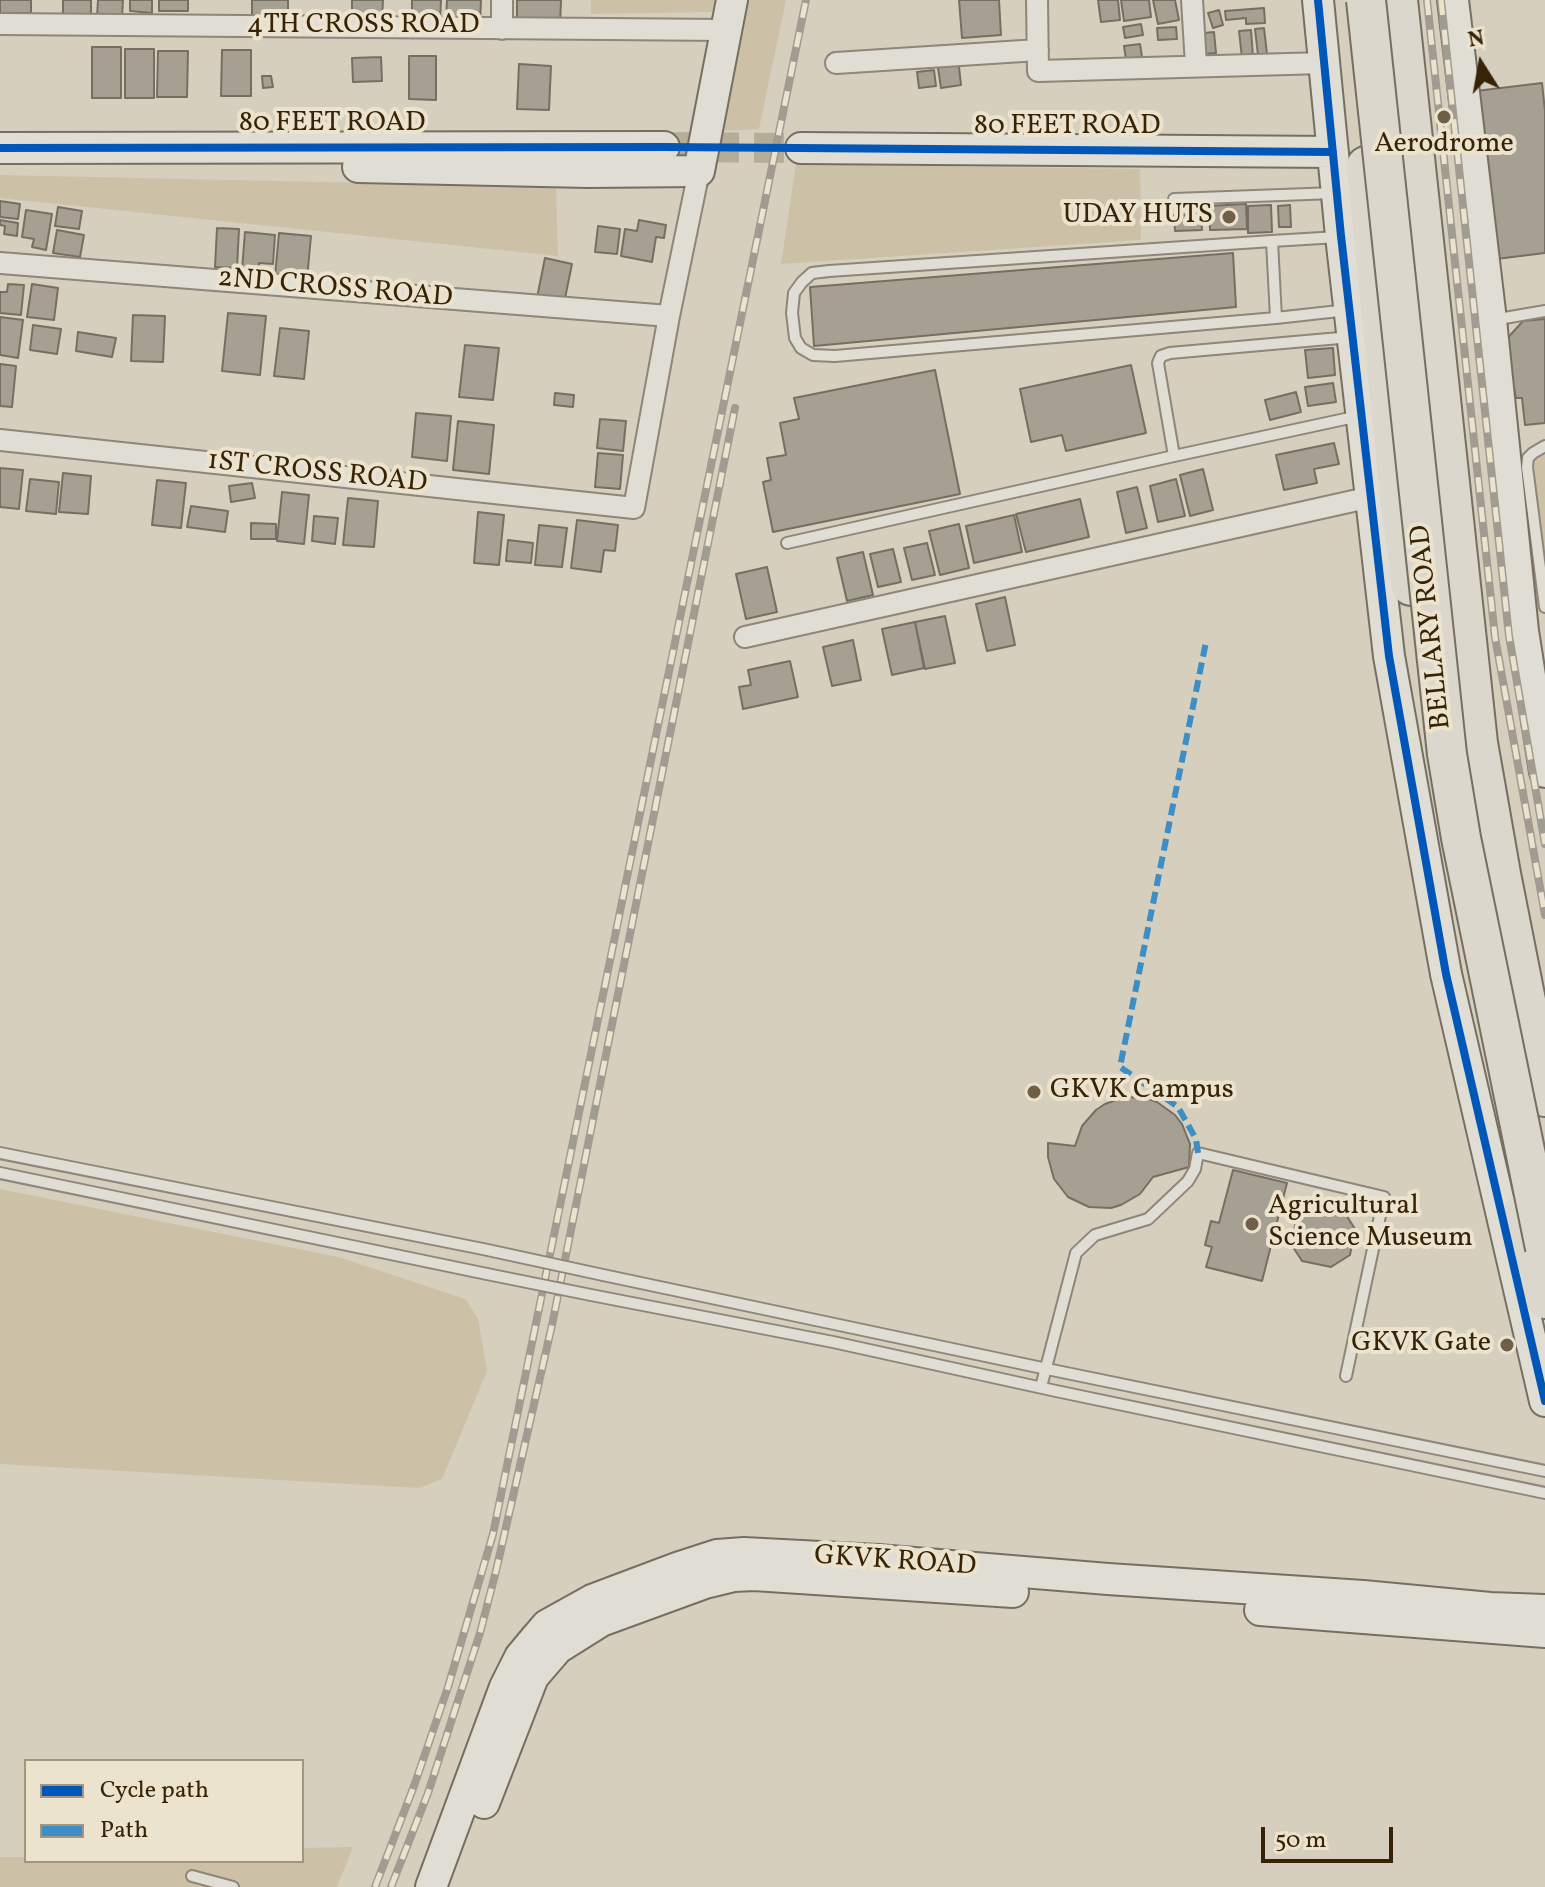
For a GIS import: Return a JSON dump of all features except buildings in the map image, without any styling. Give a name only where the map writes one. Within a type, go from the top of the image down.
[{"type":"highway","points":[[1350,0],[1399,496],[1432,745],[1470,965],[1529,1227]]},
{"type":"highway","name":"BELLARY ROAD","points":[[1366,0],[1447,754],[1529,1227],[1545,1299]]},
{"type":"highway","name":"BELLARY ROAD","points":[[1398,0],[1478,743],[1545,1097]]},
{"type":"highway","points":[[1415,0],[1473,589],[1521,892],[1545,1010]]},
{"type":"street","points":[[502,0],[502,29]]},
{"type":"street","points":[[669,316],[732,0]]},
{"type":"street","points":[[1037,0],[1038,71],[1324,63]]},
{"type":"street","points":[[1192,0],[1196,65]]},
{"type":"street","points":[[1318,0],[1341,236],[1389,656],[1446,974],[1518,1179]]},
{"type":"street","points":[[1453,0],[1491,320],[1523,631],[1545,772]]},
{"type":"street","name":"4TH CROSS ROAD","points":[[0,24],[726,30]]},
{"type":"street","points":[[836,63],[1038,50]]},
{"type":"street","points":[[699,171],[257,166],[250,147],[260,133],[707,134]]},
{"type":"street","name":"80 FEET ROAD","points":[[0,148],[664,147]]},
{"type":"street","name":"80 FEET ROAD","points":[[801,148],[1333,152]]},
{"type":"street","name":"2ND CROSS ROAD","points":[[0,263],[669,316]]},
{"type":"street","name":"1ST CROSS ROAD","points":[[0,440],[634,508],[669,316]]},
{"type":"street","points":[[745,637],[1371,497]]},
{"type":"street","points":[[1529,1227],[1545,1401]]},
{"type":"street","name":"GKVK ROAD","points":[[452,1887],[533,1677],[547,1625],[592,1600],[717,1555],[744,1553],[878,1560],[1545,1610]]},
{"type":"street","name":"GKVK ROAD","points":[[431,1887],[505,1687],[520,1657],[543,1647],[558,1648],[601,1621],[705,1583],[734,1576],[1055,1595],[1545,1632]]},
{"type":"lane","points":[[1174,199],[1337,193]]},
{"type":"lane","points":[[1341,236],[812,273],[794,293],[792,313],[795,338],[801,348],[813,355],[835,356],[1276,318],[1351,324]]},
{"type":"lane","points":[[1272,241],[1276,318]]},
{"type":"lane","points":[[1491,320],[1545,311]]},
{"type":"lane","points":[[1174,456],[1158,363],[1161,356],[1351,324]]},
{"type":"lane","points":[[787,543],[1362,416]]},
{"type":"lane","points":[[1545,446],[1528,458],[1527,467],[1545,607]]},
{"type":"lane","points":[[0,1153],[483,1249],[1545,1471]]},
{"type":"lane","points":[[1041,1387],[1076,1253],[1095,1235],[1148,1219],[1188,1181],[1195,1169],[1198,1153],[1384,1197],[1346,1376]]},
{"type":"lane","points":[[0,1173],[833,1342],[1545,1493]]},
{"type":"lane","points":[[192,1876],[233,1887]]},
{"type":"shaded area","points":[[591,0],[715,0],[712,12],[591,14]]},
{"type":"shaded area","points":[[746,0],[786,0],[759,129],[721,131]]},
{"type":"shaded area","points":[[796,164],[1140,169],[1141,240],[781,264]]},
{"type":"shaded area","points":[[0,175],[556,187],[558,256],[0,198]]},
{"type":"shaded area","points":[[1545,452],[1545,553],[1534,472],[1538,456]]},
{"type":"shaded area","points":[[0,1189],[338,1257],[465,1299],[478,1318],[487,1371],[442,1479],[419,1488],[0,1464]]},
{"type":"shaded area","points":[[353,1847],[337,1887],[0,1887],[0,1857],[24,1857],[24,1863],[304,1863],[304,1848]]},
{"type":"tunnel","points":[[664,147],[801,148]]},
{"type":"railway","points":[[375,1887],[448,1687],[493,1534],[806,0]]},
{"type":"railway","points":[[1427,0],[1495,637],[1545,915]]},
{"type":"railway","points":[[1441,0],[1509,636],[1545,844]]},
{"type":"railway","points":[[391,1887],[428,1793],[480,1633],[496,1571],[552,1325],[735,408]]},
{"type":"marked path","points":[[1198,1153],[1196,1139],[1178,1107],[1120,1067],[1206,642]]},
{"type":"cycle path","points":[[1318,0],[1341,236],[1389,656],[1446,974],[1545,1401]]},
{"type":"cycle path","points":[[0,148],[664,147],[1333,152]]},
{"type":"place","name":"Aerodrome","points":[[1444,117]]},
{"type":"place","name":"UDAY HUTS","points":[[1229,217]]},
{"type":"place","name":"GKVK Campus","points":[[1034,1092]]},
{"type":"place","name":"Agricultural Science Museum","points":[[1252,1224]]},
{"type":"place","name":"GKVK Gate","points":[[1507,1345]]}]
